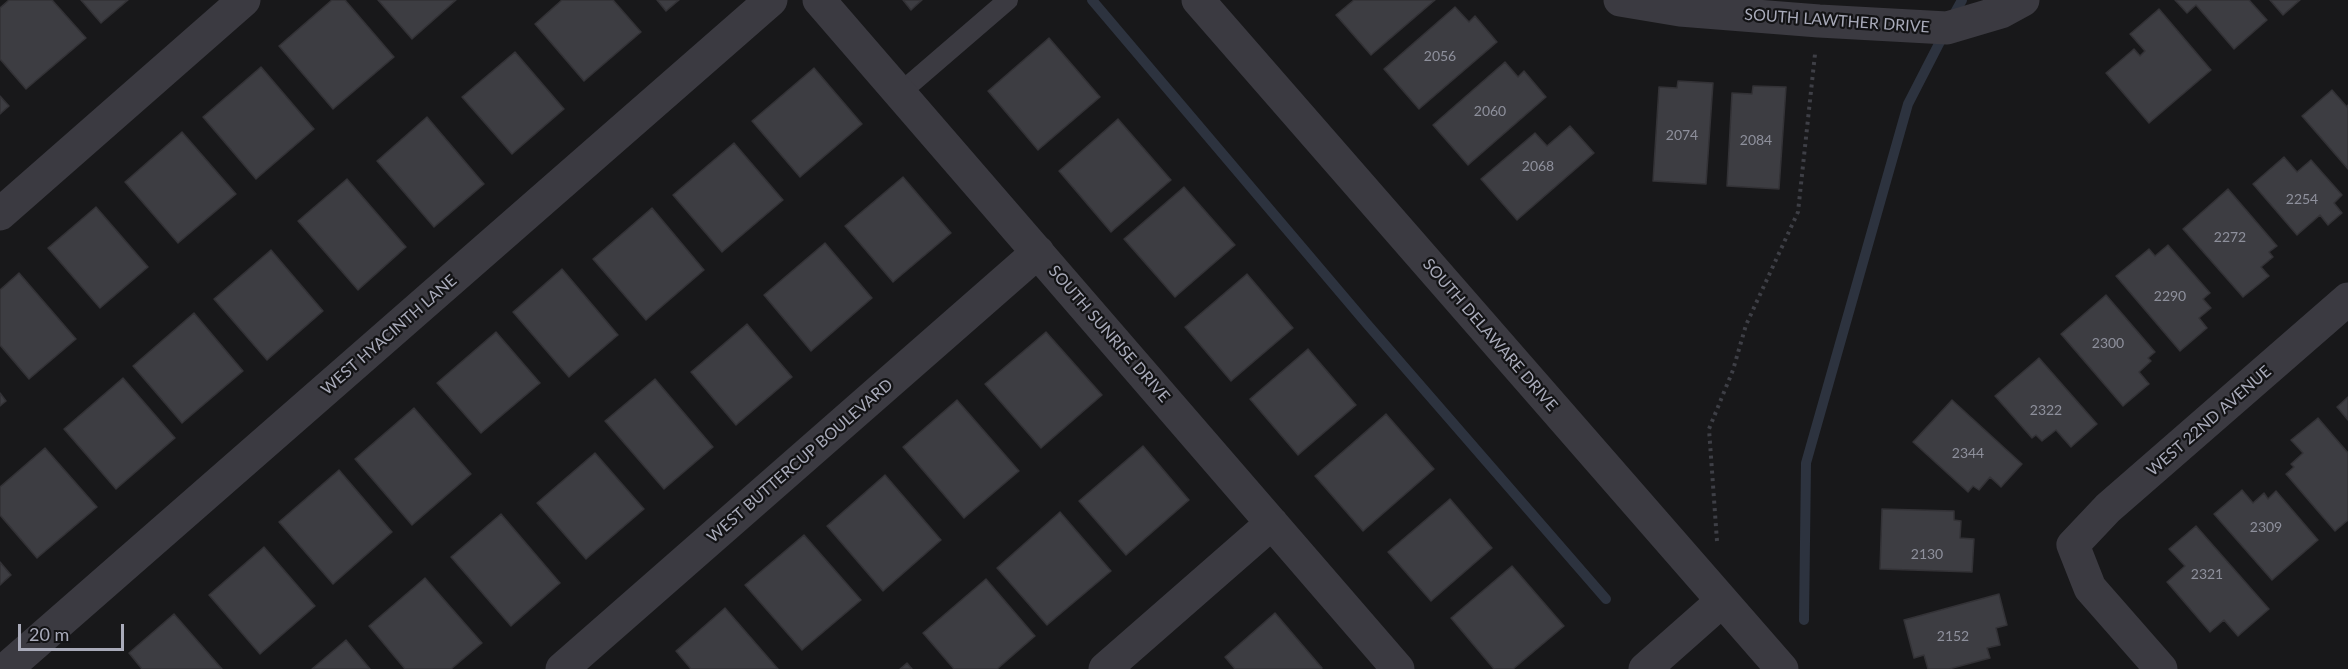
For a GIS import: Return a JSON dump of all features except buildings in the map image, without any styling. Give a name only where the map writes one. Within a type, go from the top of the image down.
[{"type":"street","points":[[0,214],[244,0]]},
{"type":"street","name":"WEST HYACINTH LANE","points":[[6,669],[771,0]]},
{"type":"street","name":"SOUTH SUNRISE DRIVE","points":[[819,0],[1398,669]]},
{"type":"street","name":"SOUTH DELAWARE DRIVE","points":[[1198,0],[1782,669]]},
{"type":"street","name":"SOUTH LAWTHER DRIVE","points":[[1620,0],[1819,21],[1947,28],[2001,12],[2023,0]]},
{"type":"street","name":"WEST BUTTERCUP BOULEVARD","points":[[562,669],[1038,252]]},
{"type":"street","name":"WEST 22ND AVENUE","points":[[2161,669],[2090,588],[2073,545],[2108,508],[2348,299]]},
{"type":"street","points":[[1105,669],[1272,523]]},
{"type":"street","points":[[1645,669],[1722,601]]},
{"type":"lane","points":[[900,93],[1008,0]]},
{"type":"path","points":[[1717,544],[1709,429],[1733,370],[1746,326],[1798,212],[1819,21]]},
{"type":"waterway","points":[[1092,0],[1367,324],[1606,599]]},
{"type":"waterway","points":[[1952,18],[1962,0]]},
{"type":"waterway","points":[[1804,620],[1806,463],[1908,104],[1945,32]]}]
